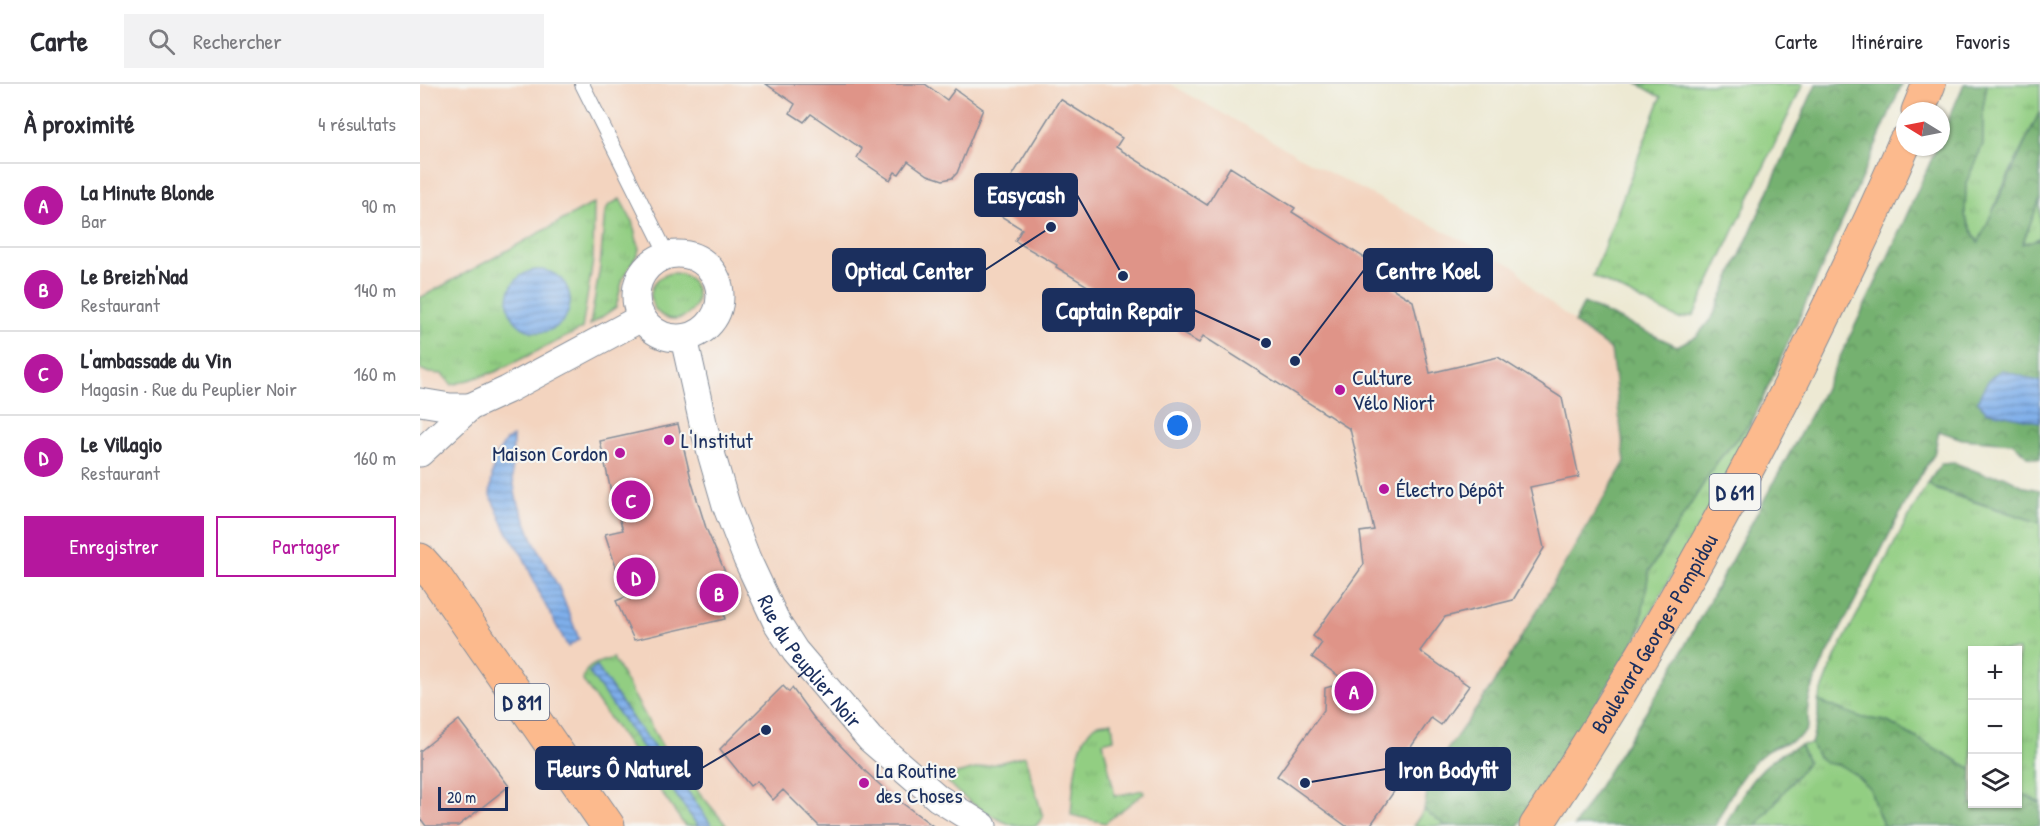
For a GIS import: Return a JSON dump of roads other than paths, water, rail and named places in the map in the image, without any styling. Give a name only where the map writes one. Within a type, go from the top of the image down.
[{"type":"main road","points":[[1922,102],[1929,84]]},
{"type":"main road","points":[[1938,102],[1945,84]]},
{"type":"main road","name":"Boulevard Georges Pompidou","points":[[1536,826],[1641,658],[1748,467],[1799,370],[1898,156]]},
{"type":"main road","name":"Boulevard Georges Pompidou","points":[[1554,826],[1653,668],[1762,473],[1808,386],[1915,156]]},
{"type":"main road","name":"D 811","points":[[420,535],[428,569],[608,826]]},
{"type":"street","points":[[684,253],[694,256],[711,269],[720,288],[720,299],[714,318],[701,331],[684,338],[672,338],[649,327],[641,318],[636,300],[638,281],[644,270],[664,255],[684,253]]},
{"type":"street","points":[[420,453],[470,407],[507,390],[641,318]]},
{"type":"street","name":"Rue du Peuplier Noir","points":[[684,338],[705,432],[726,505],[747,559],[777,623],[795,651],[870,739],[938,798],[983,826]]},
{"type":"street","points":[[420,402],[450,407],[470,407]]},
{"type":"lane","points":[[582,84],[663,246],[664,255]]},
{"type":"water","points":[[533,270],[545,270],[561,279],[568,289],[570,301],[568,313],[561,323],[545,332],[533,332],[522,327],[513,318],[508,307],[508,295],[513,284],[522,275]]},
{"type":"water","points":[[2002,370],[2040,382],[2040,422],[1986,411],[1978,401],[1987,383]]},
{"type":"water","points":[[513,437],[512,472],[516,497],[534,542],[559,588],[579,639],[568,647],[490,495],[494,459],[506,440]]},
{"type":"water","points":[[597,667],[636,724],[712,826],[698,826],[589,672]]},
{"type":"place","name":"Optical Center","points":[[1051,227]]},
{"type":"place","name":"Easycash","points":[[1123,276]]},
{"type":"place","name":"Captain Repair","points":[[1266,343]]},
{"type":"place","name":"Centre Koel","points":[[1295,361]]},
{"type":"place","name":"Culture Vélo Niort","points":[[1340,390]]},
{"type":"place","name":"L'Institut","points":[[669,440]]},
{"type":"place","name":"Maison Cordon","points":[[620,453]]},
{"type":"place","name":"Électro Dépôt","points":[[1384,489]]},
{"type":"place","name":"L'ambassade du Vin","points":[[631,500]]},
{"type":"place","name":"Le Villagio","points":[[636,577]]},
{"type":"place","name":"Le Breizh'Nad","points":[[719,593]]},
{"type":"place","name":"La Minute Blonde","points":[[1354,691]]},
{"type":"place","name":"Fleurs Ô Naturel","points":[[766,730]]},
{"type":"place","name":"La Routine des Choses","points":[[864,783]]},
{"type":"place","name":"Iron Bodyfit","points":[[1305,783]]}]
